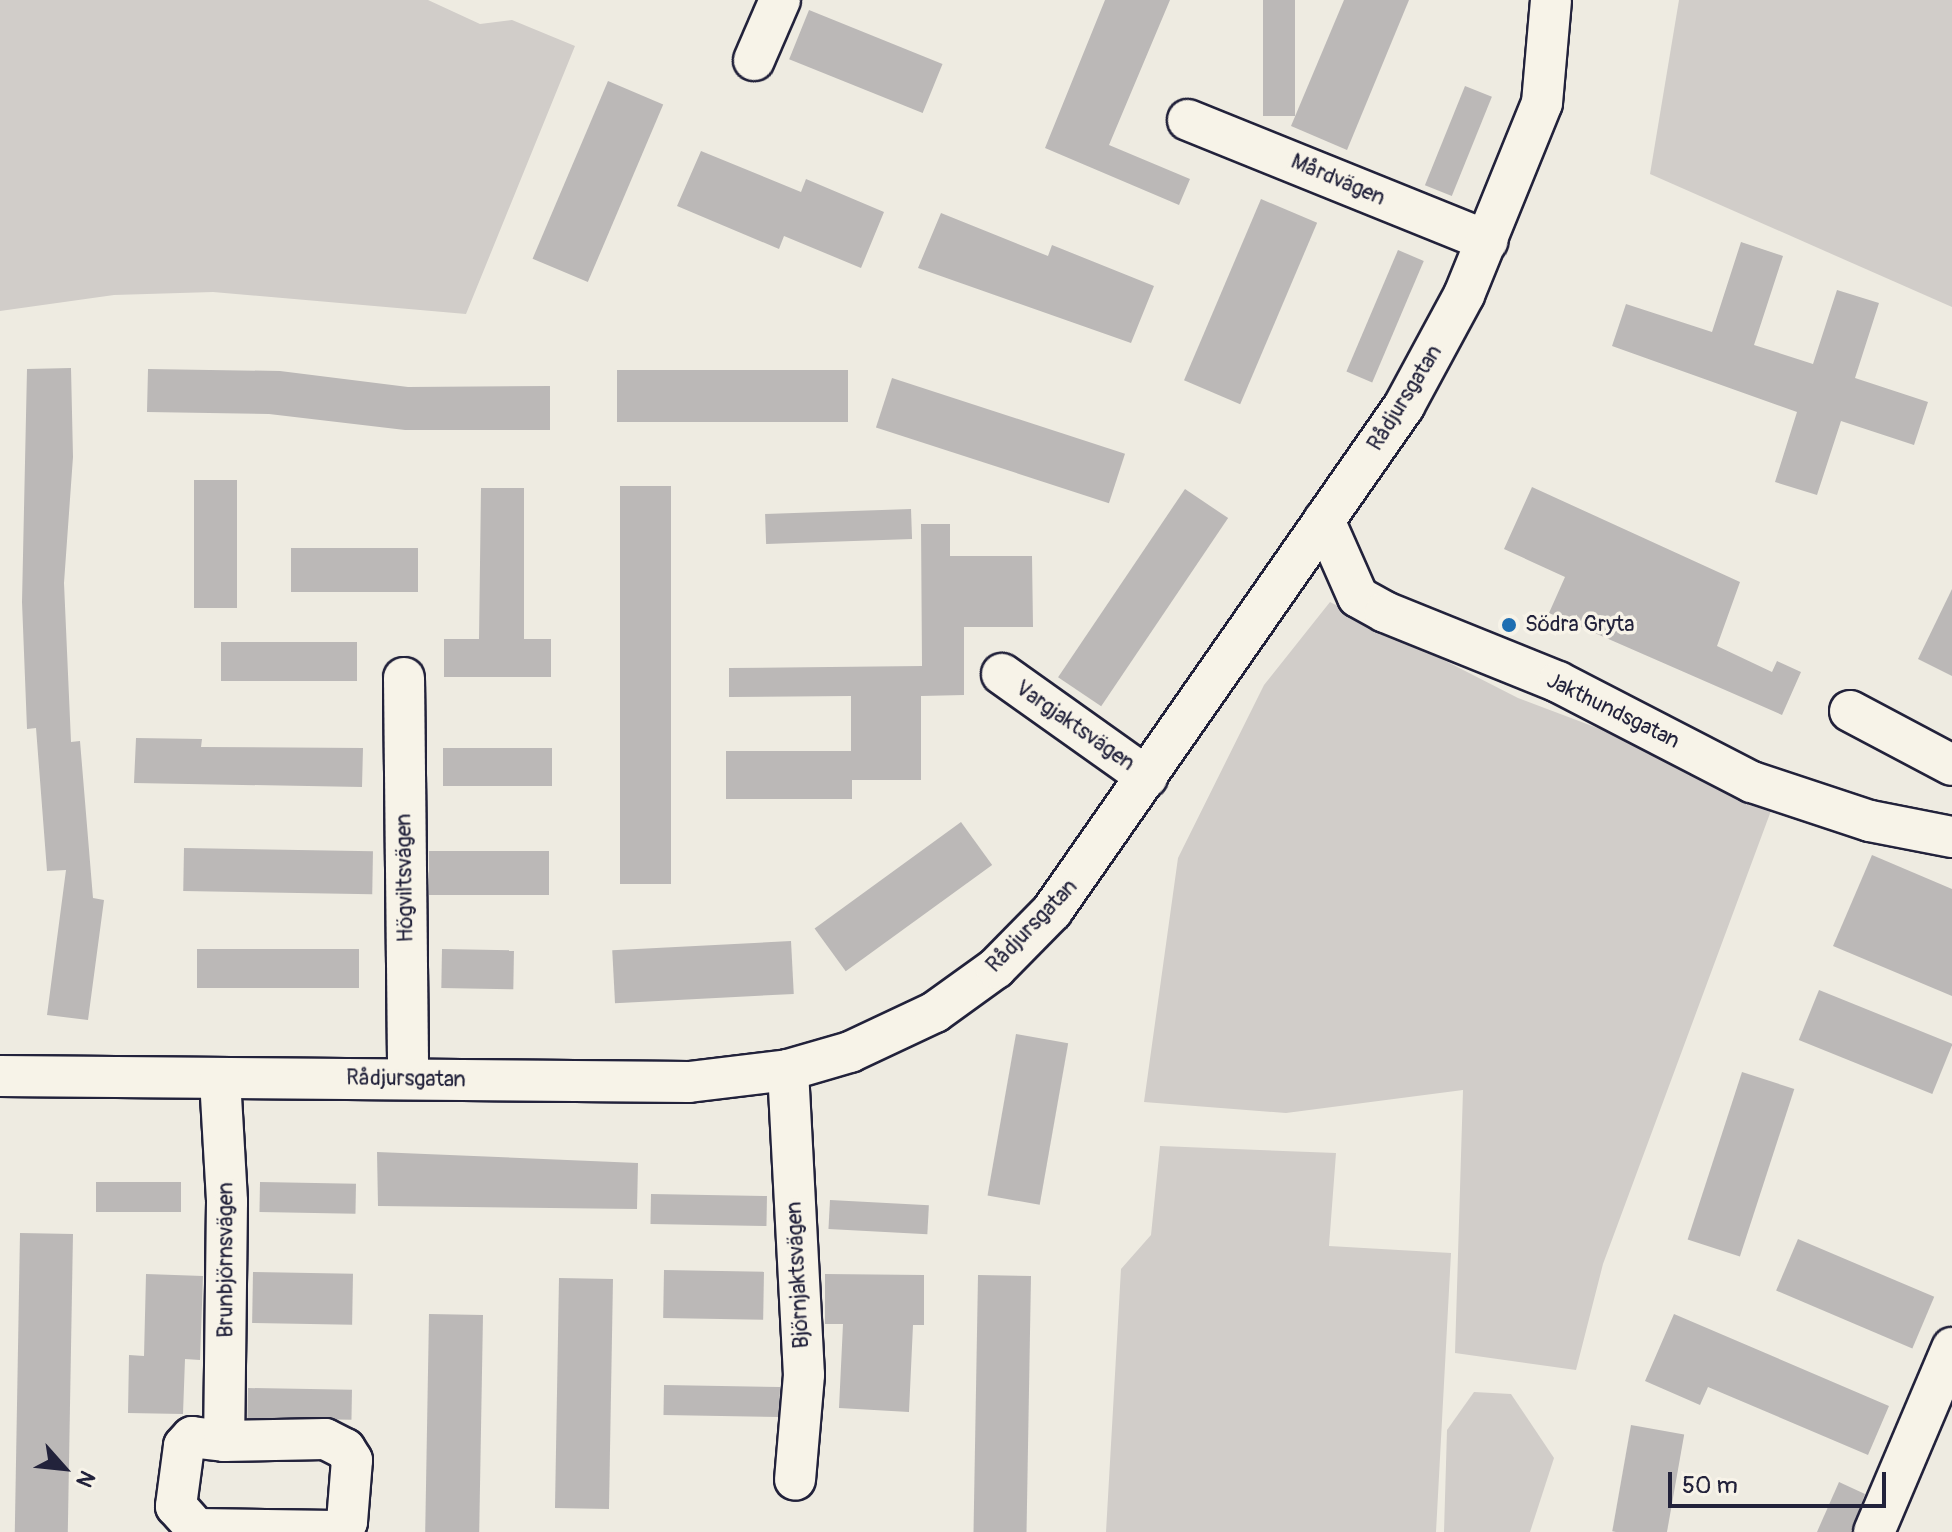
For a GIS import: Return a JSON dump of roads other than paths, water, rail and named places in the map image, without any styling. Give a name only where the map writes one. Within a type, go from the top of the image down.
[{"type":"street","points":[[754,60],[780,0]]},
{"type":"street","name":"Rådjursgatan","points":[[0,1076],[689,1082],[788,1070],[891,1036],[996,968],[1052,911],[1410,395],[1488,241],[1542,103],[1551,0]]},
{"type":"street","name":"Mårdvägen","points":[[1188,120],[1488,241]]},
{"type":"street","name":"Jakthundsgatan","points":[[1324,520],[1358,597],[1385,612],[1558,682],[1752,782],[1870,821],[1952,837]]},
{"type":"street","name":"Vargjaktsvägen","points":[[1002,674],[1147,777]]},
{"type":"street","name":"Högviltsvägen","points":[[404,678],[408,1078]]},
{"type":"street","points":[[1850,711],[1952,765]]},
{"type":"street","name":"Björnjaktsvägen","points":[[788,1070],[805,1407],[795,1480]]},
{"type":"street","name":"Brunbjörnsvägen","points":[[220,1079],[227,1202],[224,1441]]},
{"type":"street","points":[[1874,1532],[1952,1348]]},
{"type":"place","name":"Södra Gryta","points":[[1509,625]]}]
